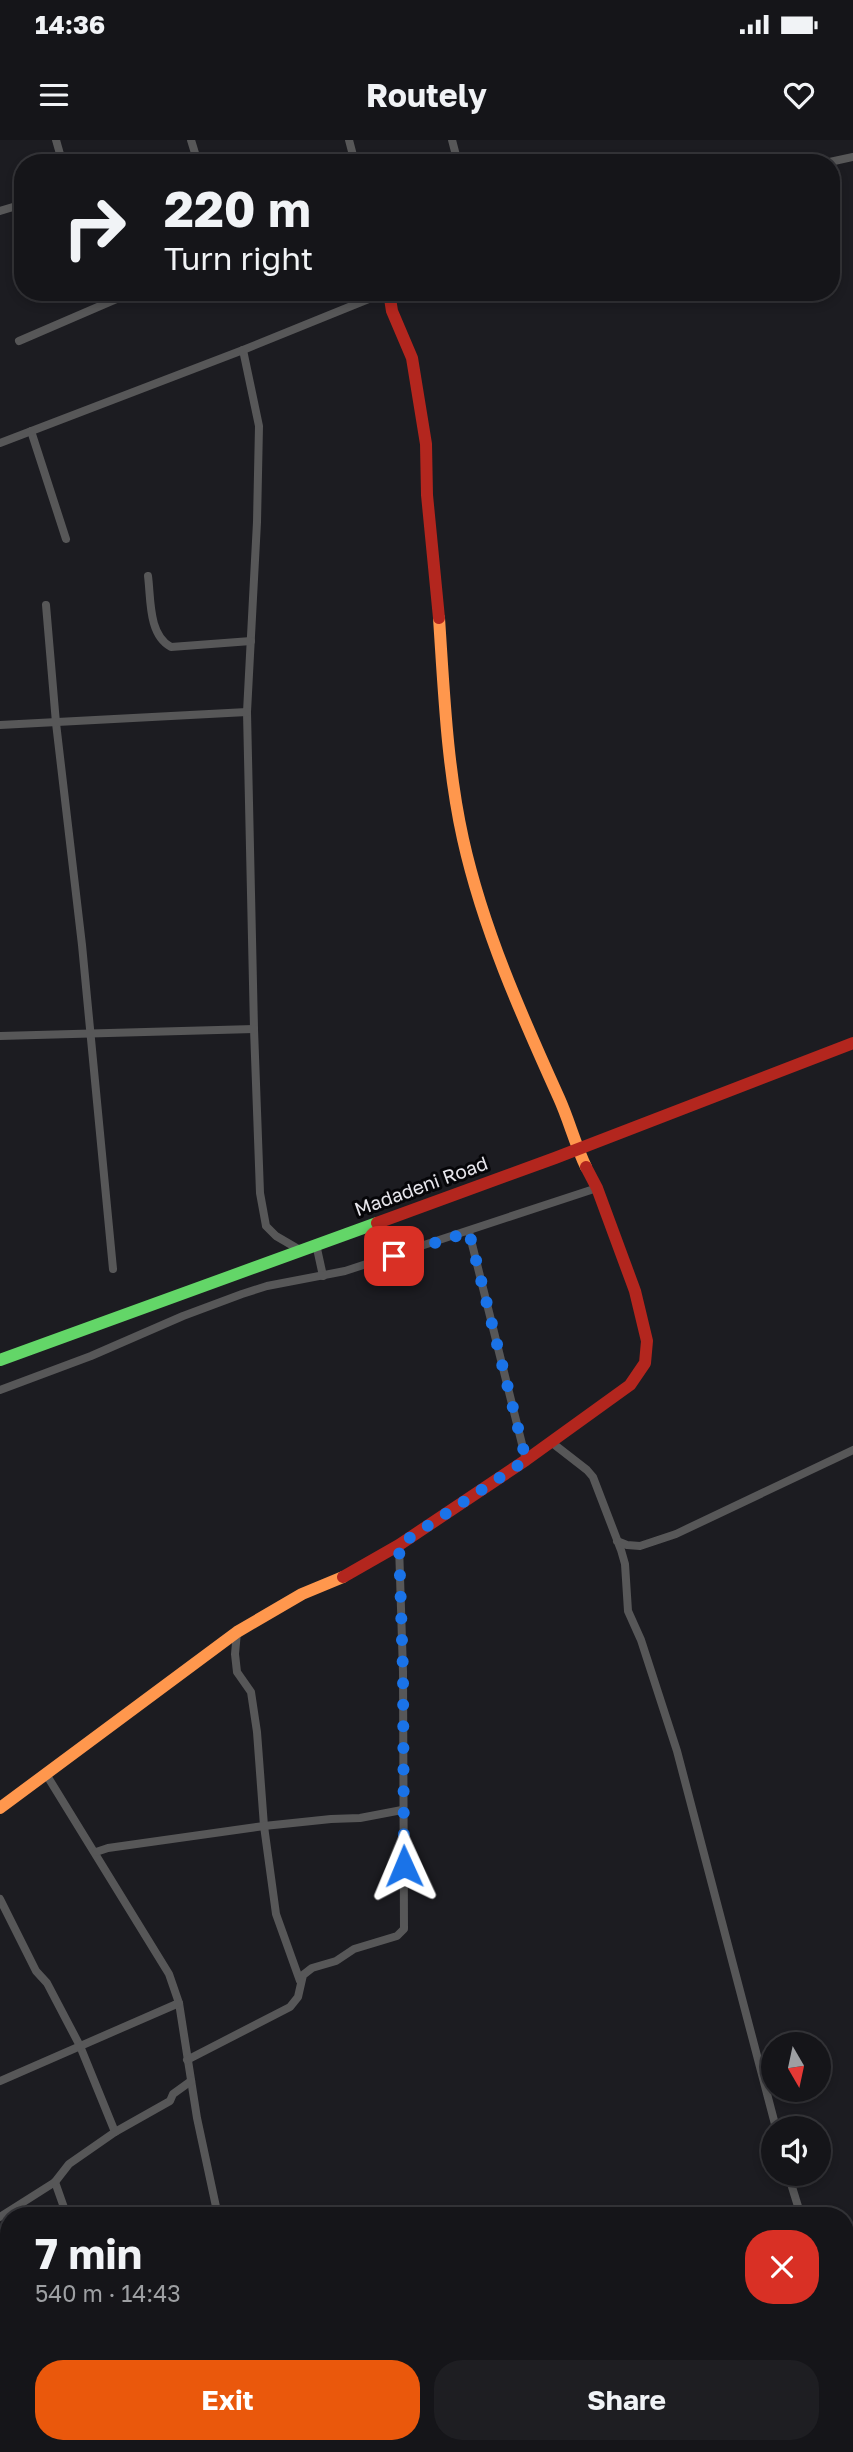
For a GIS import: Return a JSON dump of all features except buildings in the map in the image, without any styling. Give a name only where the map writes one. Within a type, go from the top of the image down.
[{"type":"street","points":[[19,341],[108,301]]},
{"type":"street","points":[[0,443],[365,301]]},
{"type":"street","points":[[0,1808],[237,1632],[302,1594],[335,1582],[399,1545],[526,1460],[630,1385],[645,1363],[645,1329],[635,1291],[597,1188],[515,1001],[480,901],[463,838],[446,725],[436,575],[427,495],[426,444],[412,358],[389,301]]},
{"type":"street","points":[[243,350],[259,426],[247,712],[260,1193],[263,1219],[270,1231],[300,1250]]},
{"type":"street","points":[[31,431],[66,539]]},
{"type":"street","points":[[148,576],[155,631],[165,644],[171,647],[251,641]]},
{"type":"street","points":[[46,605],[113,1269]]},
{"type":"street","points":[[0,725],[247,712]]},
{"type":"street","points":[[0,1036],[254,1029]]},
{"type":"street","name":"Madadeni Road","points":[[0,1360],[578,1149],[853,1043]]},
{"type":"street","points":[[0,1390],[242,1294],[267,1286],[323,1276],[469,1232],[597,1188]]},
{"type":"street","points":[[469,1232],[526,1460]]},
{"type":"street","points":[[316,1244],[323,1276]]},
{"type":"street","points":[[551,1442],[587,1470],[593,1478],[625,1564],[628,1611],[641,1640],[677,1751],[773,2116]]},
{"type":"street","points":[[617,1541],[635,1546],[669,1537],[853,1450]]},
{"type":"street","points":[[187,2060],[290,2007],[298,1997],[303,1975],[312,1968],[337,1961],[365,1945],[401,1934],[405,1921],[399,1545]]},
{"type":"street","points":[[237,1632],[237,1672],[251,1692],[257,1732],[264,1826],[276,1914],[300,1981]]},
{"type":"street","points":[[46,1774],[169,1974],[179,2003],[187,2060],[216,2207]]},
{"type":"street","points":[[96,1852],[108,1848],[264,1826],[360,1818],[402,1810]]},
{"type":"street","points":[[0,1899],[36,1971],[47,1983],[80,2046],[115,2132]]},
{"type":"street","points":[[0,2081],[179,2003]]},
{"type":"street","points":[[16,2207],[55,2182],[69,2164],[115,2132],[170,2101],[173,2094],[191,2081]]},
{"type":"street","points":[[55,2182],[64,2207]]},
{"type":"street","points":[[792,2186],[798,2207]]},
{"type":"traffic: fast","points":[[0,1360],[377,1223]]},
{"type":"traffic: slow","points":[[439,618],[450,757],[471,873],[504,971],[563,1106],[586,1167]]},
{"type":"traffic: slow","points":[[0,1808],[237,1632],[302,1594],[343,1577]]},
{"type":"traffic: jam","points":[[390,301],[412,358],[426,444],[427,495],[439,618]]},
{"type":"traffic: jam","points":[[377,1223],[555,1158],[853,1043]]},
{"type":"traffic: jam","points":[[343,1577],[399,1545],[526,1460],[630,1385],[645,1363],[647,1341],[635,1291],[597,1188],[586,1167]]},
{"type":"route","points":[[394,1256],[469,1232],[526,1460],[399,1545],[404,1866]]}]
